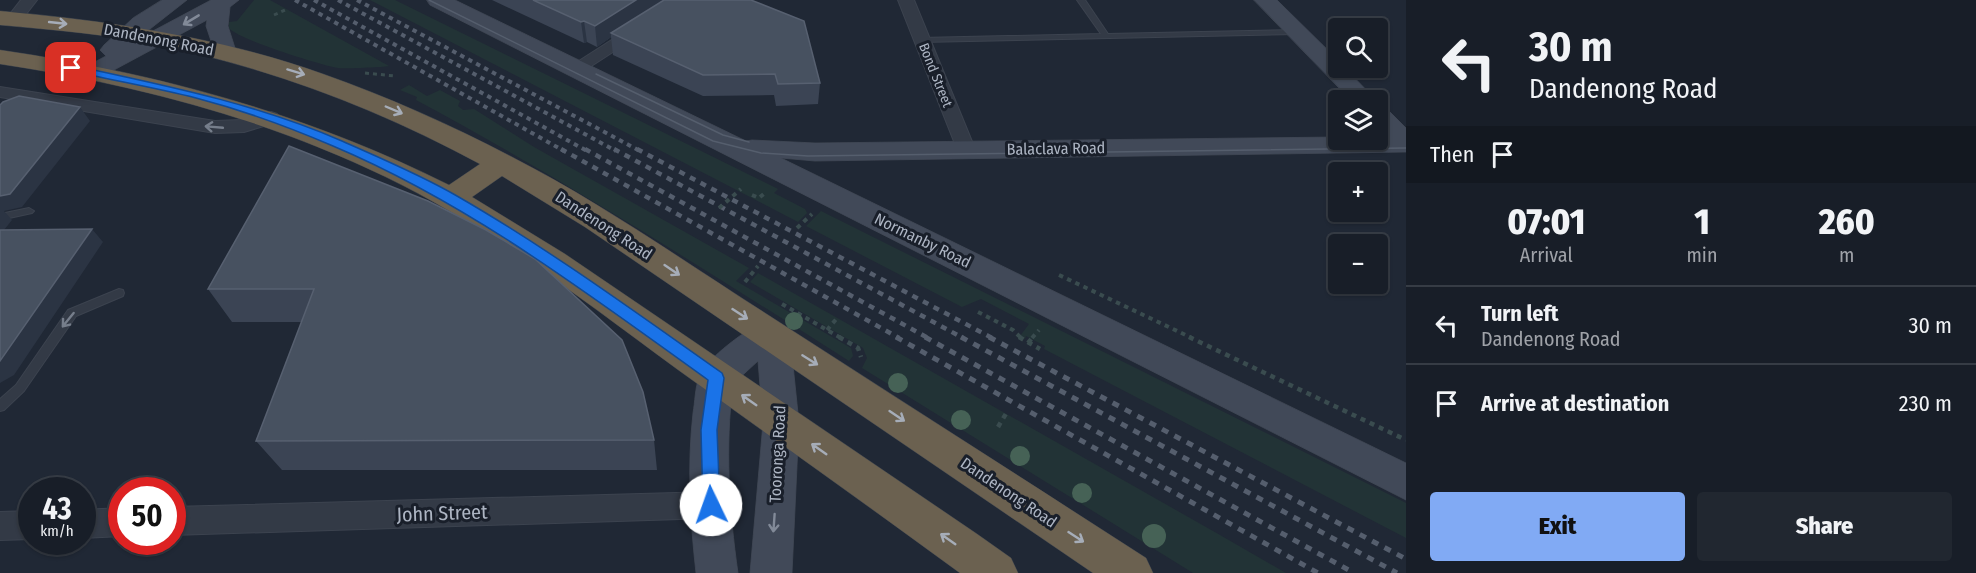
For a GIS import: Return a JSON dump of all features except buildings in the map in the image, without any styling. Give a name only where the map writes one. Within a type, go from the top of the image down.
[{"type":"highway","name":"Dandenong Road","points":[[7,18],[132,32],[224,51],[308,76],[432,128],[502,164],[581,209],[774,324],[1131,573]]},
{"type":"highway","points":[[0,57],[179,90],[271,118],[337,143],[451,198],[551,260],[996,573]]},
{"type":"highway","points":[[451,198],[502,164]]},
{"type":"main road","points":[[91,72],[149,17],[176,0]]},
{"type":"main road","name":"Normanby Road","points":[[438,0],[1406,482]]},
{"type":"main road","points":[[1265,0],[1355,90]]},
{"type":"main road","points":[[91,72],[224,2]]},
{"type":"main road","points":[[224,2],[217,26],[224,51]]},
{"type":"main road","points":[[1388,125],[1406,144]]},
{"type":"main road","name":"Balaclava Road","points":[[709,134],[734,144],[777,151],[1406,144]]},
{"type":"main road","points":[[717,573],[711,505],[709,430],[716,378],[774,324]]},
{"type":"main road","name":"Tooronga Road","points":[[771,573],[781,423],[774,324]]},
{"type":"street","name":"Dandenong Road","points":[[7,18],[30,0]]},
{"type":"street","points":[[576,68],[685,0]]},
{"type":"street","name":"Bond Street","points":[[906,0],[966,149]]},
{"type":"street","points":[[3,96],[215,127],[244,126],[271,118]]},
{"type":"street","name":"John Street","points":[[186,521],[711,505]]},
{"type":"street","points":[[0,526],[18,525]]},
{"type":"lane","points":[[1081,0],[1106,36]]},
{"type":"lane","points":[[921,40],[1298,32]]},
{"type":"lane","points":[[0,216],[29,211]]},
{"type":"lane","points":[[0,406],[20,388],[72,313],[119,293]]},
{"type":"path","points":[[274,15],[285,10]]},
{"type":"path","points":[[360,73],[396,76]]},
{"type":"path","points":[[719,208],[741,189]]},
{"type":"path","points":[[752,195],[759,198],[761,196]]},
{"type":"path","points":[[753,287],[743,281],[758,266]]},
{"type":"path","points":[[1055,273],[1406,440]]},
{"type":"path","points":[[978,312],[1013,330],[1020,338],[1030,341],[1040,349]]},
{"type":"path","points":[[827,330],[838,317]]},
{"type":"path","points":[[774,324],[827,330],[858,348],[861,361]]},
{"type":"path","points":[[1030,341],[1041,326]]},
{"type":"path","points":[[998,428],[1007,412]]},
{"type":"shaded area","points":[[254,0],[270,0],[389,66],[338,68],[280,51],[235,33],[229,28],[229,22],[237,21]]},
{"type":"shaded area","points":[[370,0],[395,0],[778,189],[774,193],[805,209],[807,213],[798,222]]},
{"type":"shaded area","points":[[409,85],[427,96],[440,90],[460,101],[458,106],[463,110],[474,109],[534,147],[749,268],[736,281],[851,348],[853,356],[849,361],[581,194],[416,100],[417,97],[400,90]]},
{"type":"shaded area","points":[[821,211],[1406,503],[1406,538],[1044,349],[1045,346],[1026,336],[1025,339],[1020,336],[1029,324],[981,299],[962,307],[806,226]]},
{"type":"shaded area","points":[[758,273],[1286,573],[1193,573],[862,368],[867,358],[863,348],[750,282]]},
{"type":"tram line","points":[[429,0],[713,141],[761,153],[808,156],[1406,148]]},
{"type":"tram line","points":[[596,74],[723,135],[749,142]]},
{"type":"railway","points":[[295,0],[564,151]]},
{"type":"railway","points":[[314,0],[587,151]]},
{"type":"railway","points":[[338,0],[616,151]]},
{"type":"railway","points":[[357,0],[640,151]]},
{"type":"railway","points":[[561,149],[899,338]]},
{"type":"railway","points":[[585,149],[928,338]]},
{"type":"railway","points":[[614,149],[963,338]]},
{"type":"railway","points":[[637,149],[992,338]]},
{"type":"railway","points":[[896,337],[1318,573]]},
{"type":"railway","points":[[925,337],[1354,573]]},
{"type":"railway","points":[[961,337],[1397,573]]},
{"type":"railway","points":[[989,337],[1406,559]]},
{"type":"route","points":[[71,68],[179,90],[271,118],[337,143],[451,198],[551,260],[716,378],[709,430],[711,505]]}]
